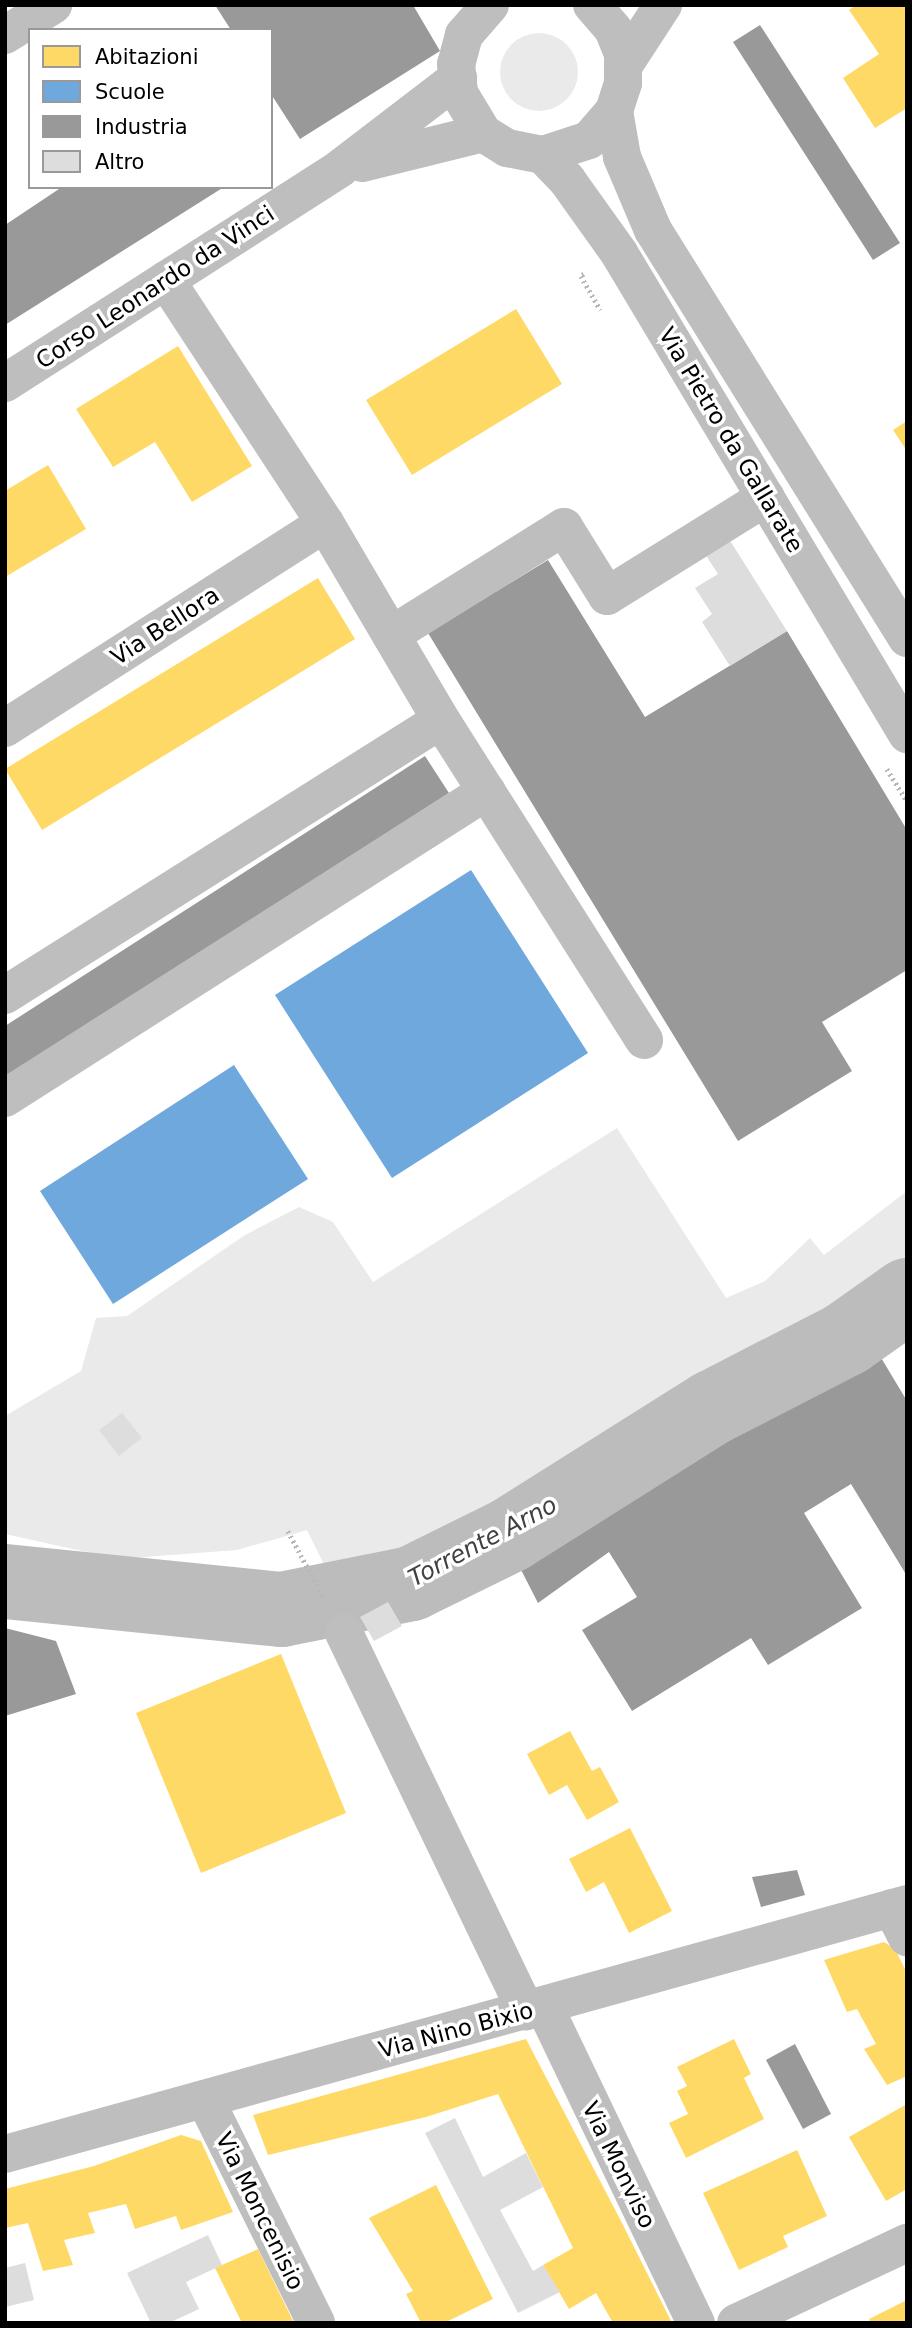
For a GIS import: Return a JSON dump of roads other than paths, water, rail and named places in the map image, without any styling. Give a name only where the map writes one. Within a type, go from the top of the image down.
[{"type":"street","points":[[5,34],[53,5]]},
{"type":"street","points":[[490,5],[455,20],[456,64],[466,110],[483,133],[507,148],[543,155],[589,140],[614,111],[624,65],[663,5]]},
{"type":"street","points":[[592,5],[613,29],[624,65]]},
{"type":"street","name":"Corso Leonardo da Vinci","points":[[5,383],[339,169],[458,78]]},
{"type":"street","name":"Via Pietro da Gallarate","points":[[614,111],[622,157],[653,230],[907,638]]},
{"type":"street","name":"Corso Leonardo da Vinci","points":[[339,169],[483,133]]},
{"type":"street","name":"Via Pietro da Gallarate","points":[[543,155],[567,180],[619,253],[907,734]]},
{"type":"street","points":[[166,279],[325,523],[441,720],[644,1040]]},
{"type":"street","points":[[391,635],[564,527],[607,596],[766,498]]},
{"type":"street","name":"Via Bellora","points":[[5,728],[325,523]]},
{"type":"street","points":[[5,995],[441,720]]},
{"type":"street","points":[[5,1098],[482,783]]},
{"type":"street","name":"Via Monviso","points":[[344,1633],[696,2323]]},
{"type":"street","name":"Via Nino Bixio","points":[[5,2154],[535,2009],[902,1917]]},
{"type":"street","name":"Via Moncenisio","points":[[205,2099],[316,2323]]},
{"type":"street","points":[[736,2323],[907,2244]]},
{"type":"waterway","name":"Torrente Arno","points":[[5,1581],[281,1609],[411,1583],[510,1534],[712,1407],[846,1338],[907,1295]]}]
